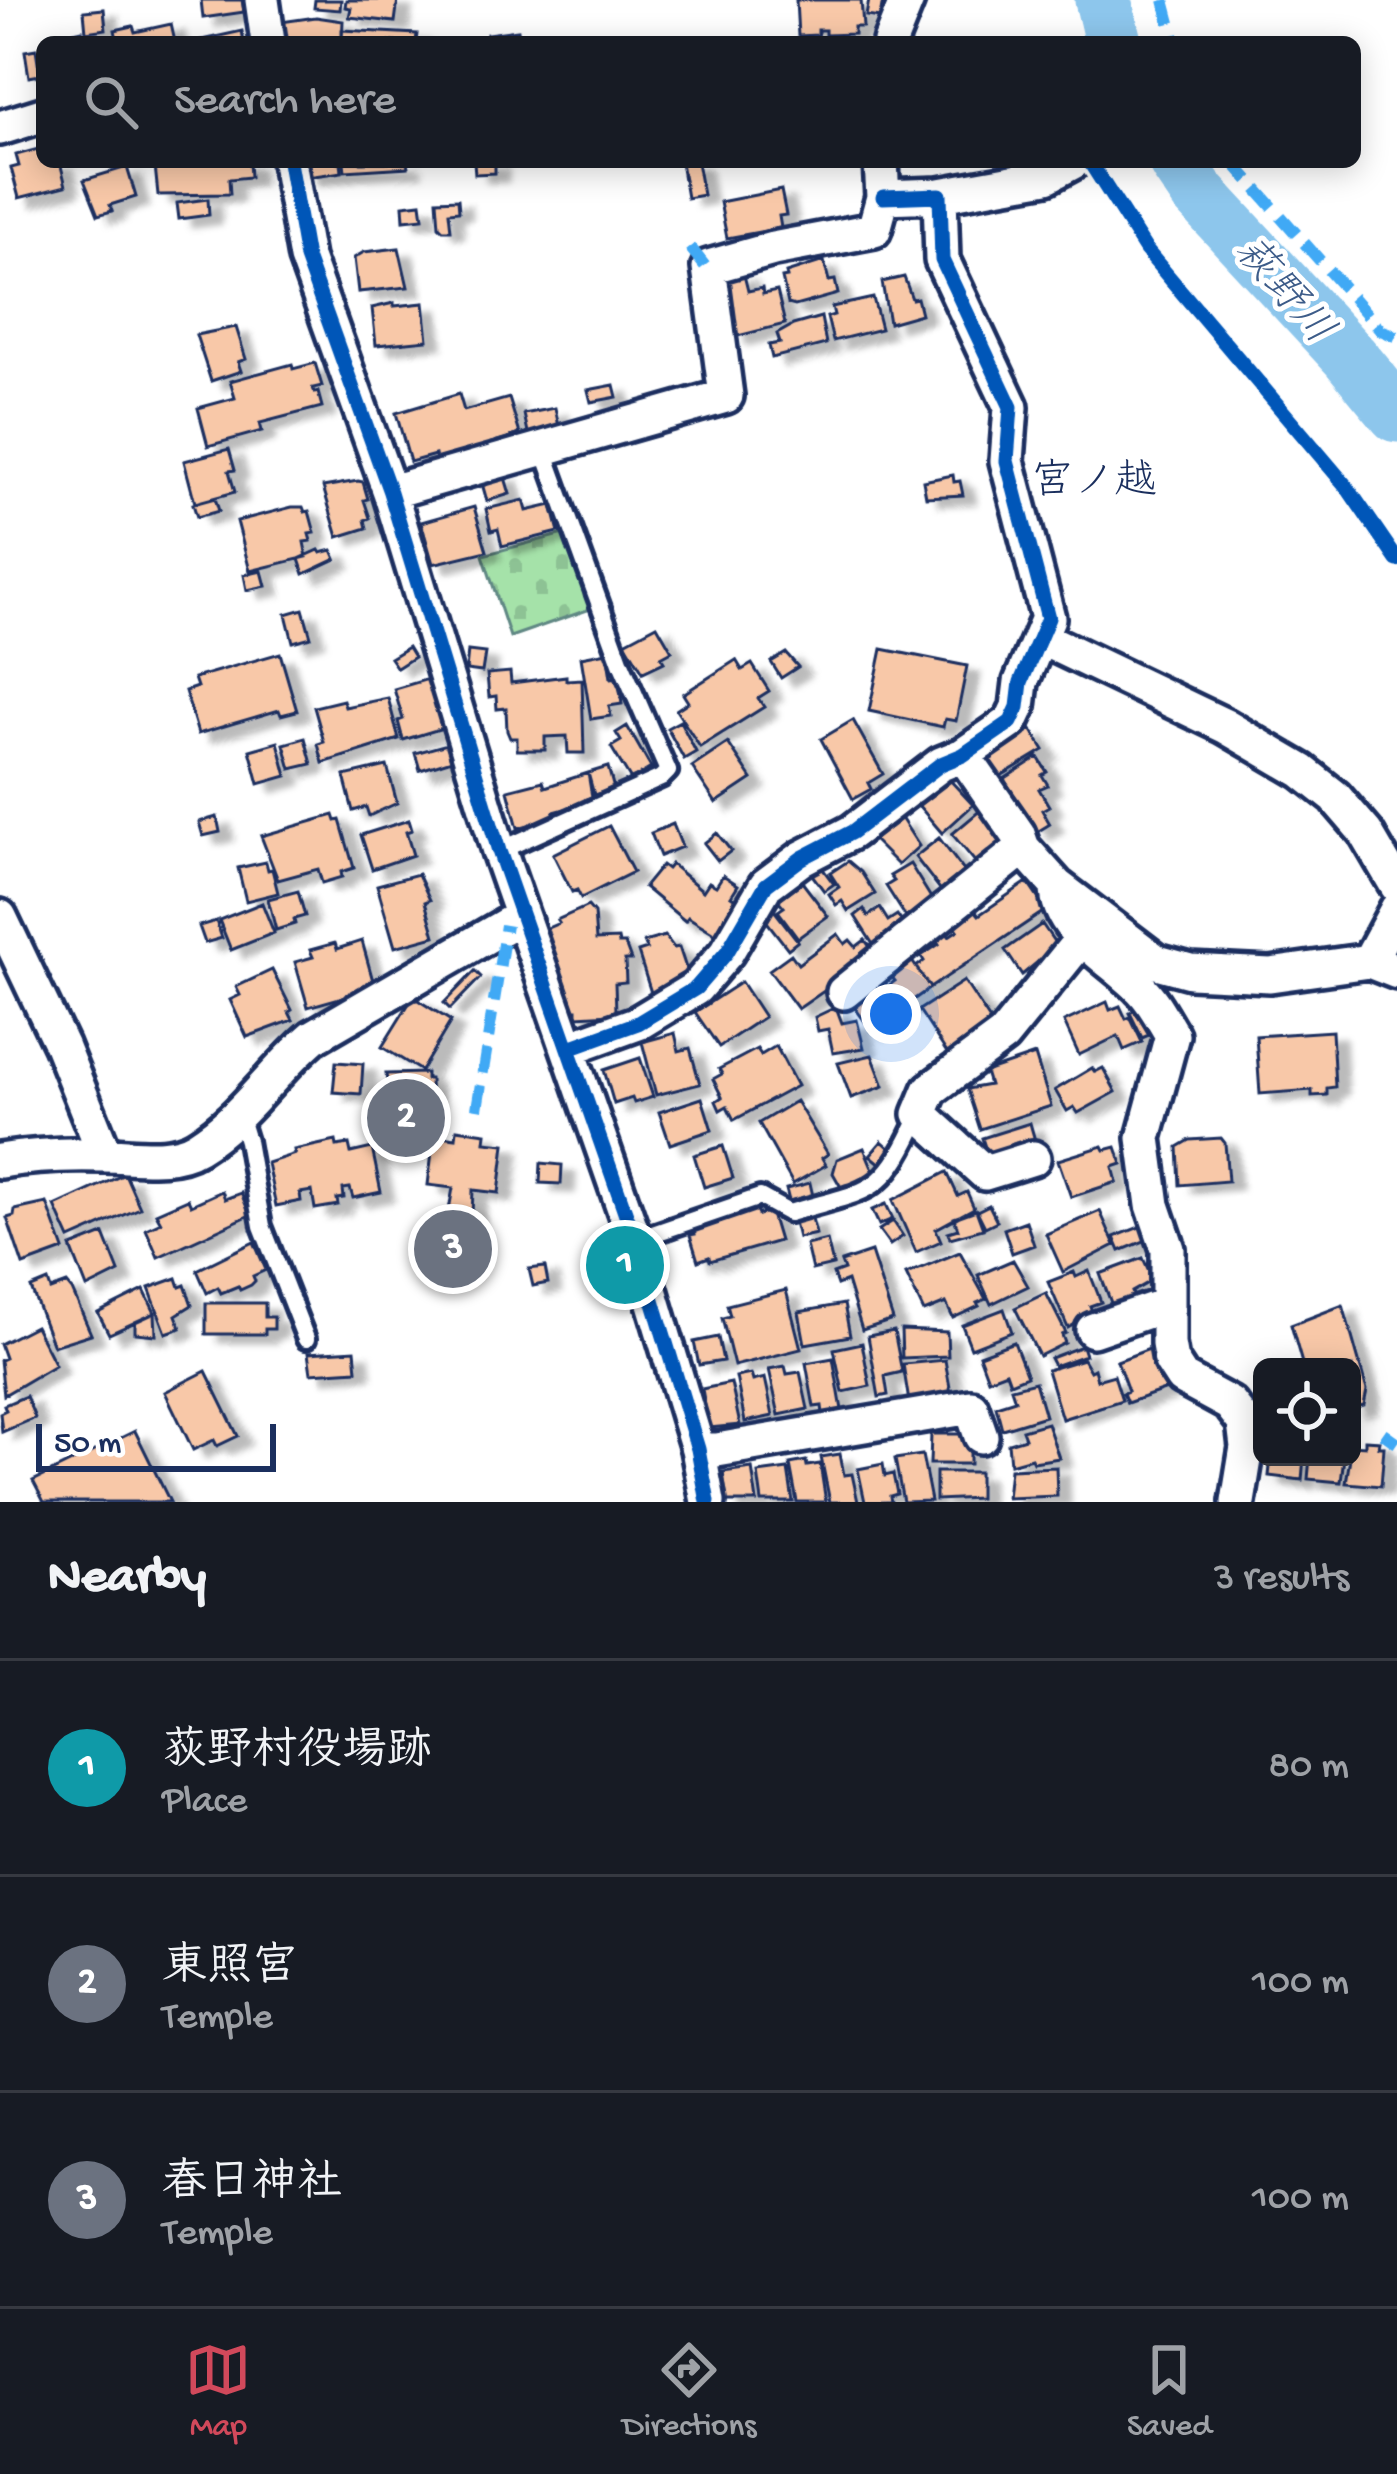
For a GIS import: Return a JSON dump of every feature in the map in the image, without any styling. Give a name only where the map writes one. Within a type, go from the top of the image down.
[{"type":"street","points":[[262,0],[267,36]]},
{"type":"street","points":[[892,36],[907,0]]},
{"type":"street","points":[[0,128],[36,117]]},
{"type":"street","points":[[290,168],[306,258],[390,492],[520,917],[635,1240],[698,1450],[708,1502]]},
{"type":"street","points":[[390,492],[727,396],[709,267],[874,230],[883,197],[881,168]]},
{"type":"street","points":[[883,197],[940,195],[1047,176],[1062,168]]},
{"type":"street","points":[[569,1048],[638,1023],[696,988],[727,952],[766,886],[802,858],[852,832],[940,764],[963,755],[1011,722],[1018,707],[1021,682],[1048,618],[1007,461],[1011,407],[942,260],[940,195]]},
{"type":"street","points":[[1041,638],[1225,725],[1301,771],[1335,797],[1366,833],[1397,886]]},
{"type":"street","points":[[963,755],[1023,848],[1058,886],[1156,962],[1190,970],[1270,974],[1383,967],[1397,909]]},
{"type":"street","points":[[844,992],[1023,848]]},
{"type":"street","points":[[1058,886],[1057,901],[1083,937],[1144,992],[1172,1035],[1144,1138],[1153,1205],[1168,1250],[1171,1361],[1181,1378],[1229,1404],[1244,1422],[1247,1447],[1238,1502]]},
{"type":"street","points":[[0,917],[61,1045],[105,1154]]},
{"type":"street","points":[[0,1160],[180,1154],[195,1148],[239,1115],[286,1060],[313,1037],[520,917]]},
{"type":"street","points":[[1033,1158],[985,1174],[920,1114],[930,1090],[1004,1036],[1083,937]]},
{"type":"street","points":[[1094,1330],[1168,1304]]},
{"type":"street","points":[[698,1450],[972,1409]]},
{"type":"lane","points":[[499,851],[662,778],[668,771],[621,663],[543,448]]},
{"type":"lane","points":[[635,1240],[760,1197],[789,1213],[875,1187],[900,1158],[920,1114]]},
{"type":"lane","points":[[239,1115],[262,1226],[306,1339]]},
{"type":"green space","points":[[571,532],[596,607],[510,637],[483,555]]},
{"type":"building","points":[[201,0],[242,0],[244,12],[203,18]]},
{"type":"building","points":[[315,0],[341,0],[340,10],[314,8]]},
{"type":"building","points":[[346,0],[398,0],[395,22],[349,17]]},
{"type":"building","points":[[796,0],[861,0],[863,27],[854,27],[854,34],[825,35],[825,30],[818,30],[818,35],[798,36]]},
{"type":"building","points":[[869,0],[883,0],[880,18],[866,16]]},
{"type":"building","points":[[104,9],[106,29],[86,32],[84,11]]},
{"type":"building","points":[[316,17],[343,21],[342,36],[282,36],[281,22]]},
{"type":"building","points":[[171,24],[174,36],[116,36],[115,30],[133,26],[135,32]]},
{"type":"building","points":[[342,30],[417,34],[417,36],[342,36]]},
{"type":"building","points":[[518,30],[519,36],[487,36]]},
{"type":"building","points":[[36,49],[36,76],[29,77],[25,51]]},
{"type":"building","points":[[36,150],[36,168],[62,168],[66,186],[19,198],[11,168],[19,166],[16,155]]},
{"type":"building","points":[[127,168],[136,197],[110,205],[112,211],[98,215],[84,180]]},
{"type":"building","points":[[155,168],[249,168],[250,177],[229,179],[230,194],[158,195]]},
{"type":"building","points":[[305,168],[342,168],[342,172],[307,177]]},
{"type":"building","points":[[474,168],[495,168],[495,173],[475,174]]},
{"type":"building","points":[[682,168],[698,168],[703,195],[687,198]]},
{"type":"building","points":[[781,190],[786,215],[779,216],[781,228],[727,238],[720,202]]},
{"type":"building","points":[[208,199],[209,215],[179,219],[177,203]]},
{"type":"building","points":[[458,199],[459,211],[449,212],[451,230],[443,230],[437,200]]},
{"type":"building","points":[[421,203],[423,218],[404,220],[403,205]]},
{"type":"building","points":[[399,248],[408,287],[358,292],[354,258],[364,252]]},
{"type":"building","points":[[824,261],[838,294],[788,304],[782,278],[786,273]]},
{"type":"building","points":[[744,275],[748,291],[777,291],[785,324],[734,337],[719,279]]},
{"type":"building","points":[[904,277],[921,314],[889,323],[882,282]]},
{"type":"building","points":[[873,298],[881,329],[833,341],[827,317],[834,315],[832,307]]},
{"type":"building","points":[[424,303],[428,340],[376,345],[372,308]]},
{"type":"building","points":[[821,317],[826,344],[772,358],[769,345],[780,343],[777,334]]},
{"type":"building","points":[[236,327],[246,359],[238,362],[241,371],[211,381],[196,335]]},
{"type":"building","points":[[315,363],[322,386],[313,388],[322,407],[260,423],[262,431],[208,446],[198,408],[235,398],[230,381],[292,364],[293,369]]},
{"type":"building","points":[[614,385],[617,397],[591,402],[588,390]]},
{"type":"building","points":[[459,394],[464,411],[509,398],[520,434],[491,443],[494,452],[474,458],[471,450],[410,462],[396,413]]},
{"type":"building","points":[[555,408],[560,431],[529,437],[524,414]]},
{"type":"building","points":[[229,449],[235,492],[195,503],[184,461]]},
{"type":"building","points":[[504,474],[510,494],[487,501],[481,480]]},
{"type":"building","points":[[953,475],[963,495],[926,497],[923,481]]},
{"type":"building","points":[[363,482],[368,499],[364,500],[370,518],[365,520],[367,528],[338,537],[323,487]]},
{"type":"building","points":[[215,498],[219,511],[197,517],[193,504]]},
{"type":"building","points":[[524,500],[527,511],[552,505],[559,532],[502,546],[498,529],[491,531],[486,509]]},
{"type":"building","points":[[292,507],[309,511],[315,533],[309,534],[311,541],[304,542],[307,557],[250,571],[237,521]]},
{"type":"building","points":[[474,507],[487,551],[433,564],[421,522]]},
{"type":"building","points":[[332,550],[336,559],[304,574],[299,559]]},
{"type":"building","points":[[262,571],[266,586],[247,590],[244,575]]},
{"type":"building","points":[[303,609],[311,637],[293,642],[286,614]]},
{"type":"building","points":[[657,625],[672,651],[661,657],[664,662],[643,672],[625,642]]},
{"type":"building","points":[[408,647],[414,657],[397,668],[390,658]]},
{"type":"building","points":[[882,649],[967,666],[956,721],[945,719],[943,727],[869,711]]},
{"type":"building","points":[[468,651],[485,653],[482,672],[466,670]]},
{"type":"building","points":[[607,652],[611,678],[618,677],[622,704],[609,706],[611,716],[591,719],[581,657]]},
{"type":"building","points":[[280,653],[297,711],[281,715],[279,710],[198,734],[185,691],[197,687],[194,678]]},
{"type":"building","points":[[786,653],[798,667],[781,678],[771,662]]},
{"type":"building","points":[[736,660],[742,670],[752,664],[769,691],[758,698],[764,707],[700,747],[676,710],[688,702],[683,694]]},
{"type":"building","points":[[510,672],[511,683],[566,676],[566,680],[582,679],[584,753],[568,753],[567,736],[545,737],[545,750],[517,750],[517,738],[510,738],[507,731],[506,708],[497,709],[496,696],[489,697],[487,674]]},
{"type":"building","points":[[428,679],[443,728],[403,740],[398,721],[403,719],[394,689]]},
{"type":"building","points":[[388,698],[399,739],[323,763],[318,744],[324,742],[314,707],[343,700],[345,707]]},
{"type":"building","points":[[853,720],[883,774],[868,783],[871,789],[853,799],[821,739]]},
{"type":"building","points":[[680,721],[696,752],[684,759],[667,728]]},
{"type":"building","points":[[627,726],[651,768],[631,780],[611,747],[621,741],[616,733]]},
{"type":"building","points":[[1031,729],[1044,750],[996,779],[986,756]]},
{"type":"building","points":[[305,738],[312,764],[291,769],[284,744]]},
{"type":"building","points":[[278,742],[287,776],[259,784],[250,750]]},
{"type":"building","points":[[728,743],[752,779],[716,803],[692,767]]},
{"type":"building","points":[[447,744],[452,760],[420,770],[415,753]]},
{"type":"building","points":[[1038,757],[1047,772],[1042,775],[1048,785],[1039,789],[1049,806],[1042,810],[1050,824],[1037,832],[1004,779]]},
{"type":"building","points":[[387,766],[397,803],[369,816],[366,807],[353,811],[344,776]]},
{"type":"building","points":[[608,767],[614,789],[594,795],[588,773]]},
{"type":"building","points":[[588,773],[592,797],[587,803],[518,828],[508,790],[543,781],[545,787]]},
{"type":"building","points":[[948,778],[973,805],[942,833],[918,805]]},
{"type":"building","points":[[983,808],[1002,841],[976,863],[952,834]]},
{"type":"building","points":[[334,815],[340,820],[354,868],[322,883],[318,869],[278,880],[261,836]]},
{"type":"building","points":[[217,817],[220,832],[203,836],[199,822]]},
{"type":"building","points":[[901,818],[919,846],[898,865],[873,840]]},
{"type":"building","points":[[409,820],[412,830],[406,832],[413,855],[372,869],[361,835]]},
{"type":"building","points":[[673,824],[682,847],[660,856],[651,833]]},
{"type":"building","points":[[609,826],[633,872],[581,898],[577,890],[572,892],[553,854]]},
{"type":"building","points":[[717,833],[731,851],[718,861],[704,843]]},
{"type":"building","points":[[939,838],[964,871],[959,875],[965,882],[946,897],[915,857]]},
{"type":"building","points":[[848,861],[875,894],[848,911],[829,894],[839,887],[830,873]]},
{"type":"building","points":[[266,862],[278,893],[246,901],[238,868]]},
{"type":"building","points":[[671,864],[703,891],[709,882],[716,886],[723,875],[738,885],[731,896],[743,904],[722,938],[688,917],[685,921],[644,887],[662,865],[667,869]]},
{"type":"building","points":[[910,864],[936,906],[909,922],[886,886],[894,881],[890,876]]},
{"type":"building","points":[[820,865],[834,884],[824,891],[810,872]]},
{"type":"building","points":[[418,874],[430,900],[425,902],[435,936],[395,947],[377,885]]},
{"type":"building","points":[[802,882],[828,916],[798,938],[778,911],[784,907],[778,900]]},
{"type":"building","points":[[1027,882],[1046,910],[930,988],[916,967],[924,961],[921,956],[939,944],[932,933],[942,926],[949,936],[958,930],[953,923],[972,906],[979,915]]},
{"type":"building","points":[[298,891],[305,916],[276,930],[268,899]]},
{"type":"building","points":[[262,903],[274,933],[231,950],[219,920]]},
{"type":"building","points":[[588,906],[594,913],[596,940],[618,939],[631,960],[625,960],[626,982],[615,983],[616,1011],[612,1014],[577,1016],[577,1010],[571,1010],[543,930]]},
{"type":"building","points":[[880,908],[888,921],[897,915],[907,929],[876,949],[855,916],[864,909],[868,916]]},
{"type":"building","points":[[774,910],[798,941],[788,949],[764,918]]},
{"type":"building","points":[[216,921],[222,938],[205,943],[199,926]]},
{"type":"building","points":[[1042,924],[1057,946],[1022,975],[1005,950]]},
{"type":"building","points":[[838,934],[845,944],[850,940],[856,947],[865,940],[876,955],[798,1009],[769,970],[791,954],[798,964]]},
{"type":"building","points":[[665,936],[674,948],[679,947],[690,980],[653,999],[638,952],[647,949],[644,942]]},
{"type":"building","points":[[362,941],[375,988],[308,1007],[295,962],[313,957],[310,950],[335,943],[337,949]]},
{"type":"building","points":[[912,961],[930,988],[871,1030],[851,1002],[882,980],[887,987],[895,981],[891,976]]},
{"type":"building","points":[[272,970],[293,1020],[247,1037],[230,1000],[240,995],[236,987]]},
{"type":"building","points":[[475,971],[481,977],[450,1009],[444,1003]]},
{"type":"building","points":[[964,981],[993,1025],[949,1056],[919,1010]]},
{"type":"building","points":[[741,982],[764,1017],[719,1047],[695,1012]]},
{"type":"building","points":[[413,997],[451,1021],[421,1071],[382,1047]]},
{"type":"building","points":[[1107,1002],[1110,1010],[1120,1006],[1126,1019],[1130,1017],[1142,1042],[1124,1050],[1118,1036],[1079,1055],[1064,1022]]},
{"type":"building","points":[[836,1007],[842,1023],[857,1020],[864,1048],[833,1053],[828,1029],[818,1031],[815,1017]]},
{"type":"building","points":[[1142,1007],[1156,1032],[1142,1038],[1130,1013]]},
{"type":"building","points":[[1332,1031],[1335,1087],[1327,1088],[1327,1095],[1312,1096],[1312,1090],[1260,1094],[1256,1036]]},
{"type":"building","points":[[675,1033],[679,1051],[690,1048],[700,1084],[656,1095],[642,1042]]},
{"type":"building","points":[[776,1046],[797,1086],[734,1120],[727,1106],[720,1110],[716,1101],[722,1097],[713,1079],[722,1074],[719,1069],[757,1049],[761,1055]]},
{"type":"building","points":[[872,1055],[884,1086],[851,1098],[838,1063]]},
{"type":"building","points":[[1035,1055],[1051,1106],[980,1129],[967,1089],[989,1085],[985,1072]]},
{"type":"building","points":[[640,1058],[653,1097],[614,1104],[604,1070]]},
{"type":"building","points":[[336,1062],[363,1064],[361,1094],[333,1092]]},
{"type":"building","points":[[1092,1068],[1095,1072],[1103,1068],[1116,1092],[1078,1113],[1074,1107],[1067,1111],[1055,1090]]},
{"type":"building","points":[[426,1073],[431,1112],[391,1113],[386,1074]]},
{"type":"building","points":[[702,1098],[712,1130],[670,1144],[659,1112]]},
{"type":"building","points":[[796,1101],[828,1154],[822,1158],[826,1165],[793,1184],[759,1123]]},
{"type":"building","points":[[1030,1123],[1038,1151],[990,1163],[982,1138]]},
{"type":"building","points":[[457,1129],[486,1133],[485,1142],[505,1144],[499,1193],[473,1190],[471,1240],[444,1237],[453,1188],[428,1185],[434,1135],[456,1138]]},
{"type":"building","points":[[1221,1138],[1228,1181],[1180,1185],[1178,1147],[1190,1140]]},
{"type":"building","points":[[336,1141],[337,1146],[349,1144],[351,1153],[372,1148],[381,1192],[353,1198],[350,1188],[343,1189],[344,1198],[337,1199],[338,1205],[315,1209],[312,1191],[300,1193],[301,1201],[276,1206],[267,1163],[295,1154],[294,1150]]},
{"type":"building","points":[[882,1141],[892,1150],[881,1164],[870,1155]]},
{"type":"building","points":[[723,1146],[733,1178],[704,1187],[694,1155]]},
{"type":"building","points":[[1103,1146],[1105,1150],[1116,1147],[1122,1164],[1113,1167],[1117,1182],[1071,1197],[1058,1160]]},
{"type":"building","points":[[864,1148],[875,1174],[842,1189],[833,1173],[837,1159]]},
{"type":"building","points":[[541,1163],[562,1165],[561,1184],[540,1183]]},
{"type":"building","points":[[947,1172],[958,1196],[967,1192],[974,1208],[936,1229],[941,1241],[916,1252],[893,1200]]},
{"type":"building","points":[[125,1174],[140,1208],[70,1239],[55,1206]]},
{"type":"building","points":[[810,1183],[813,1196],[789,1201],[786,1189]]},
{"type":"building","points":[[222,1191],[225,1199],[241,1193],[250,1215],[158,1257],[146,1229],[161,1222],[156,1213]]},
{"type":"building","points":[[47,1203],[64,1250],[23,1265],[7,1218],[15,1210]]},
{"type":"building","points":[[886,1204],[893,1219],[879,1225],[872,1210]]},
{"type":"building","points":[[989,1205],[997,1221],[985,1227],[977,1211]]},
{"type":"building","points":[[755,1207],[758,1215],[770,1211],[779,1241],[698,1261],[690,1235],[695,1234],[693,1226]]},
{"type":"building","points":[[976,1210],[983,1229],[950,1238],[948,1232],[958,1229],[954,1218]]},
{"type":"building","points":[[1100,1211],[1115,1245],[1063,1272],[1046,1234]]},
{"type":"building","points":[[812,1218],[816,1234],[798,1238],[794,1222]]},
{"type":"building","points":[[893,1221],[903,1236],[890,1245],[879,1230]]},
{"type":"building","points":[[1026,1221],[1034,1245],[1012,1253],[1004,1229]]},
{"type":"building","points":[[1142,1226],[1147,1240],[1120,1251],[1114,1237]]},
{"type":"building","points":[[104,1234],[119,1272],[87,1288],[71,1247]]},
{"type":"building","points":[[827,1240],[833,1265],[812,1270],[806,1245]]},
{"type":"building","points":[[254,1242],[266,1270],[240,1290],[238,1286],[221,1293],[218,1287],[207,1293],[197,1270]]},
{"type":"building","points":[[871,1252],[893,1320],[862,1330],[847,1281],[837,1285],[833,1274],[844,1270],[841,1262]]},
{"type":"building","points":[[960,1252],[986,1299],[953,1318],[946,1303],[924,1312],[906,1274]]},
{"type":"building","points":[[1143,1258],[1153,1280],[1132,1292],[1135,1300],[1113,1308],[1100,1274]]},
{"type":"building","points":[[1013,1260],[1028,1286],[991,1304],[978,1275]]},
{"type":"building","points":[[545,1267],[548,1283],[533,1286],[529,1269]]},
{"type":"building","points":[[1089,1271],[1101,1302],[1090,1306],[1093,1314],[1068,1328],[1048,1282]]},
{"type":"building","points":[[177,1278],[192,1305],[176,1315],[181,1328],[166,1333],[149,1288]]},
{"type":"building","points":[[48,1281],[51,1290],[67,1284],[72,1290],[91,1334],[53,1346],[31,1288]]},
{"type":"building","points":[[144,1290],[155,1313],[109,1334],[98,1313]]},
{"type":"building","points":[[786,1290],[801,1349],[734,1366],[722,1318],[730,1316],[727,1305]]},
{"type":"building","points":[[1046,1293],[1066,1333],[1062,1335],[1065,1343],[1039,1356],[1015,1308]]},
{"type":"building","points":[[206,1303],[265,1303],[265,1317],[274,1317],[274,1329],[265,1329],[265,1334],[206,1334]]},
{"type":"building","points":[[844,1304],[850,1336],[805,1344],[799,1312]]},
{"type":"building","points":[[1343,1305],[1358,1358],[1300,1358],[1291,1325]]},
{"type":"building","points":[[1004,1309],[1012,1332],[971,1348],[962,1325]]},
{"type":"building","points":[[155,1313],[156,1335],[135,1333],[135,1322]]},
{"type":"building","points":[[35,1326],[55,1365],[4,1395],[0,1360],[5,1358],[0,1344]]},
{"type":"building","points":[[901,1330],[947,1332],[948,1356],[902,1358]]},
{"type":"building","points":[[894,1331],[902,1372],[885,1376],[888,1395],[879,1397],[868,1336]]},
{"type":"building","points":[[718,1337],[723,1361],[699,1365],[694,1342]]},
{"type":"building","points":[[1014,1342],[1027,1376],[1010,1383],[1006,1372],[988,1379],[979,1355]]},
{"type":"building","points":[[862,1343],[870,1386],[843,1392],[834,1349]]},
{"type":"building","points":[[1082,1346],[1085,1355],[1054,1366],[1050,1358]]},
{"type":"building","points":[[1152,1348],[1167,1389],[1127,1403],[1123,1393],[1128,1391],[1117,1361]]},
{"type":"building","points":[[355,1350],[357,1370],[311,1373],[308,1353]]},
{"type":"building","points":[[833,1358],[842,1410],[823,1414],[822,1406],[814,1407],[806,1363]]},
{"type":"building","points":[[1083,1359],[1090,1371],[1094,1369],[1097,1380],[1114,1375],[1122,1400],[1062,1419],[1047,1370]]},
{"type":"building","points":[[945,1360],[951,1393],[909,1402],[903,1364]]},
{"type":"building","points":[[785,1366],[787,1374],[800,1372],[808,1409],[779,1415],[769,1369]]},
{"type":"building","points":[[1361,1369],[1367,1390],[1361,1406]]},
{"type":"building","points":[[206,1371],[238,1436],[193,1450],[165,1392]]},
{"type":"building","points":[[751,1374],[753,1381],[765,1378],[773,1416],[745,1422],[736,1377]]},
{"type":"building","points":[[1035,1382],[1045,1416],[1002,1429],[996,1406],[1015,1400],[1011,1388]]},
{"type":"building","points":[[731,1383],[740,1425],[709,1428],[702,1389]]},
{"type":"building","points":[[26,1396],[35,1418],[2,1432],[4,1405]]},
{"type":"building","points":[[1047,1423],[1059,1458],[1010,1464],[1008,1443],[1025,1438],[1022,1430]]},
{"type":"building","points":[[135,1431],[170,1502],[44,1502],[33,1481]]},
{"type":"building","points":[[931,1434],[970,1434],[970,1464],[930,1464]]},
{"type":"building","points":[[1365,1440],[1380,1441],[1379,1447],[1384,1447],[1381,1486],[1346,1483],[1349,1466],[1361,1466],[1361,1446]]},
{"type":"building","points":[[840,1454],[844,1475],[852,1474],[858,1502],[830,1502],[821,1457]]},
{"type":"building","points":[[922,1455],[931,1501],[903,1502],[895,1459]]},
{"type":"building","points":[[806,1461],[807,1466],[820,1464],[826,1502],[797,1502],[790,1464]]},
{"type":"building","points":[[883,1464],[885,1476],[893,1474],[897,1494],[890,1496],[891,1502],[865,1502],[858,1469]]},
{"type":"building","points":[[1270,1466],[1303,1466],[1302,1480],[1269,1476]]},
{"type":"building","points":[[1309,1466],[1343,1466],[1341,1482],[1308,1479]]},
{"type":"building","points":[[1056,1467],[1057,1496],[1007,1498],[1010,1469]]},
{"type":"building","points":[[752,1468],[757,1502],[727,1502],[723,1472]]},
{"type":"building","points":[[788,1469],[793,1502],[762,1502],[758,1473]]},
{"type":"building","points":[[936,1472],[979,1472],[979,1498],[936,1500]]},
{"type":"waterway","name":"萩野川","points":[[1103,0],[1112,36]]},
{"type":"waterway","name":"萩野川","points":[[1181,168],[1198,193],[1397,414]]},
{"type":"marked path","points":[[1164,0],[1173,36]]},
{"type":"marked path","points":[[1238,168],[1381,330],[1397,337]]},
{"type":"marked path","points":[[690,247],[708,270]]},
{"type":"marked path","points":[[477,1109],[506,925]]},
{"type":"marked path","points":[[1383,1433],[1397,1443]]},
{"type":"cycle path","points":[[290,168],[306,258],[390,492],[499,851],[635,1240],[698,1449],[708,1502]]},
{"type":"cycle path","points":[[1094,168],[1146,250],[1347,487],[1397,560]]},
{"type":"cycle path","points":[[569,1048],[638,1023],[696,988],[727,952],[766,885],[802,858],[852,832],[941,764],[963,755],[1011,722],[1018,707],[1021,682],[1048,618],[1007,461],[1011,407],[942,260],[940,195],[883,197]]},
{"type":"place","name":"東照宮","points":[[406,1118]]},
{"type":"place","name":"春日神社","points":[[453,1249]]},
{"type":"place","name":"荻野村役場跡","points":[[625,1265]]},
{"type":"district","name":"宮ノ越","points":[[1094,477]]}]
